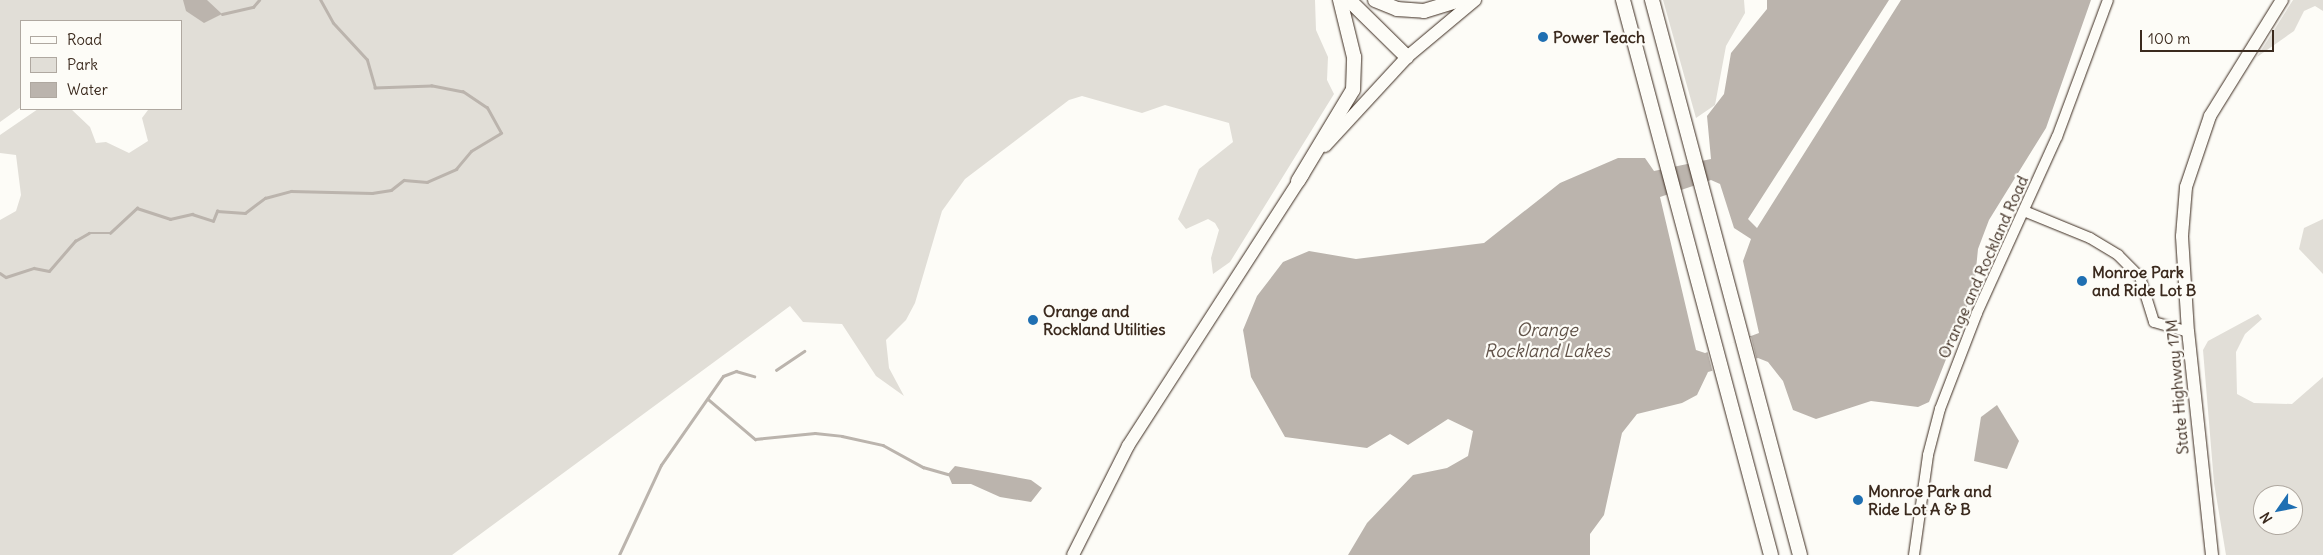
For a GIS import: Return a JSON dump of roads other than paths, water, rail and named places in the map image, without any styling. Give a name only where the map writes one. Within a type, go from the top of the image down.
[{"type":"highway","points":[[1298,181],[1314,148],[1345,107],[1354,82],[1354,56],[1340,0]]},
{"type":"highway","points":[[1349,0],[1407,56]]},
{"type":"highway","points":[[1358,0],[1407,56]]},
{"type":"highway","points":[[1375,0],[1397,9],[1424,11],[1461,0]]},
{"type":"highway","points":[[1624,0],[1770,555]]},
{"type":"highway","points":[[1652,0],[1800,555]]},
{"type":"highway","points":[[1762,524],[1766,555]]},
{"type":"main road","points":[[1073,555],[1128,446],[1298,181],[1334,135],[1407,56],[1475,0]]},
{"type":"main road","name":"State Highway 17M","points":[[2212,555],[2188,332],[2182,236],[2194,154],[2210,116],[2282,0]]},
{"type":"street","name":"Orange and Rockland Road","points":[[1914,555],[1925,474],[1940,409],[2057,137],[2108,0]]},
{"type":"street","points":[[2024,211],[2090,238],[2118,255],[2140,277],[2154,322],[2188,332]]},
{"type":"water","points":[[183,0],[207,0],[222,14],[204,23],[186,11]]},
{"type":"water","name":"Orange Rockland Lakes","points":[[1767,0],[1889,0],[1748,219],[1757,228],[1901,0],[2091,0],[2046,128],[1989,220],[1978,249],[1974,289],[1929,402],[1918,407],[1871,401],[1816,419],[1793,410],[1783,381],[1768,362],[1758,358],[1708,372],[1697,395],[1682,403],[1637,414],[1622,433],[1604,515],[1590,534],[1590,555],[1348,555],[1367,523],[1413,475],[1447,468],[1468,456],[1473,431],[1448,419],[1408,445],[1390,434],[1367,448],[1285,437],[1251,377],[1243,330],[1257,296],[1283,262],[1309,251],[1356,259],[1484,243],[1560,183],[1618,158],[1645,158],[1654,171],[1711,159],[1707,116],[1724,94],[1731,53],[1767,9]],"holes":[[[1711,180],[1720,184],[1734,228],[1751,239],[1743,261],[1759,333],[1705,353],[1696,350],[1660,197]]]},
{"type":"water","points":[[1997,405],[2019,441],[2007,469],[1974,461],[1981,417]]},
{"type":"water","points":[[955,466],[1031,480],[1042,488],[1031,502],[1000,497],[971,484],[952,484],[948,474]]},
{"type":"waterway","points":[[222,14],[253,7],[259,0]]},
{"type":"waterway","points":[[0,273],[6,277],[34,268],[49,271],[75,241],[89,233],[110,233],[137,208],[170,219],[192,214],[213,221],[217,211],[245,213],[265,198],[291,191],[372,193],[391,190],[404,180],[427,182],[456,169],[471,151],[501,133],[487,108],[463,92],[432,86],[375,88],[367,60],[333,23],[320,0]]},
{"type":"waterway","points":[[776,370],[804,351]]},
{"type":"waterway","points":[[619,555],[661,465],[723,376],[736,371],[754,376]]},
{"type":"waterway","points":[[708,399],[755,439],[815,433],[842,436],[883,445],[923,467],[948,474]]},
{"type":"place","name":"Power Teach","points":[[1543,37]]},
{"type":"place","name":"Monroe Park and Ride Lot B","points":[[2082,281]]},
{"type":"place","name":"Orange and Rockland Utilities","points":[[1033,320]]},
{"type":"place","name":"Monroe Park and Ride Lot A & B","points":[[1858,500]]}]
